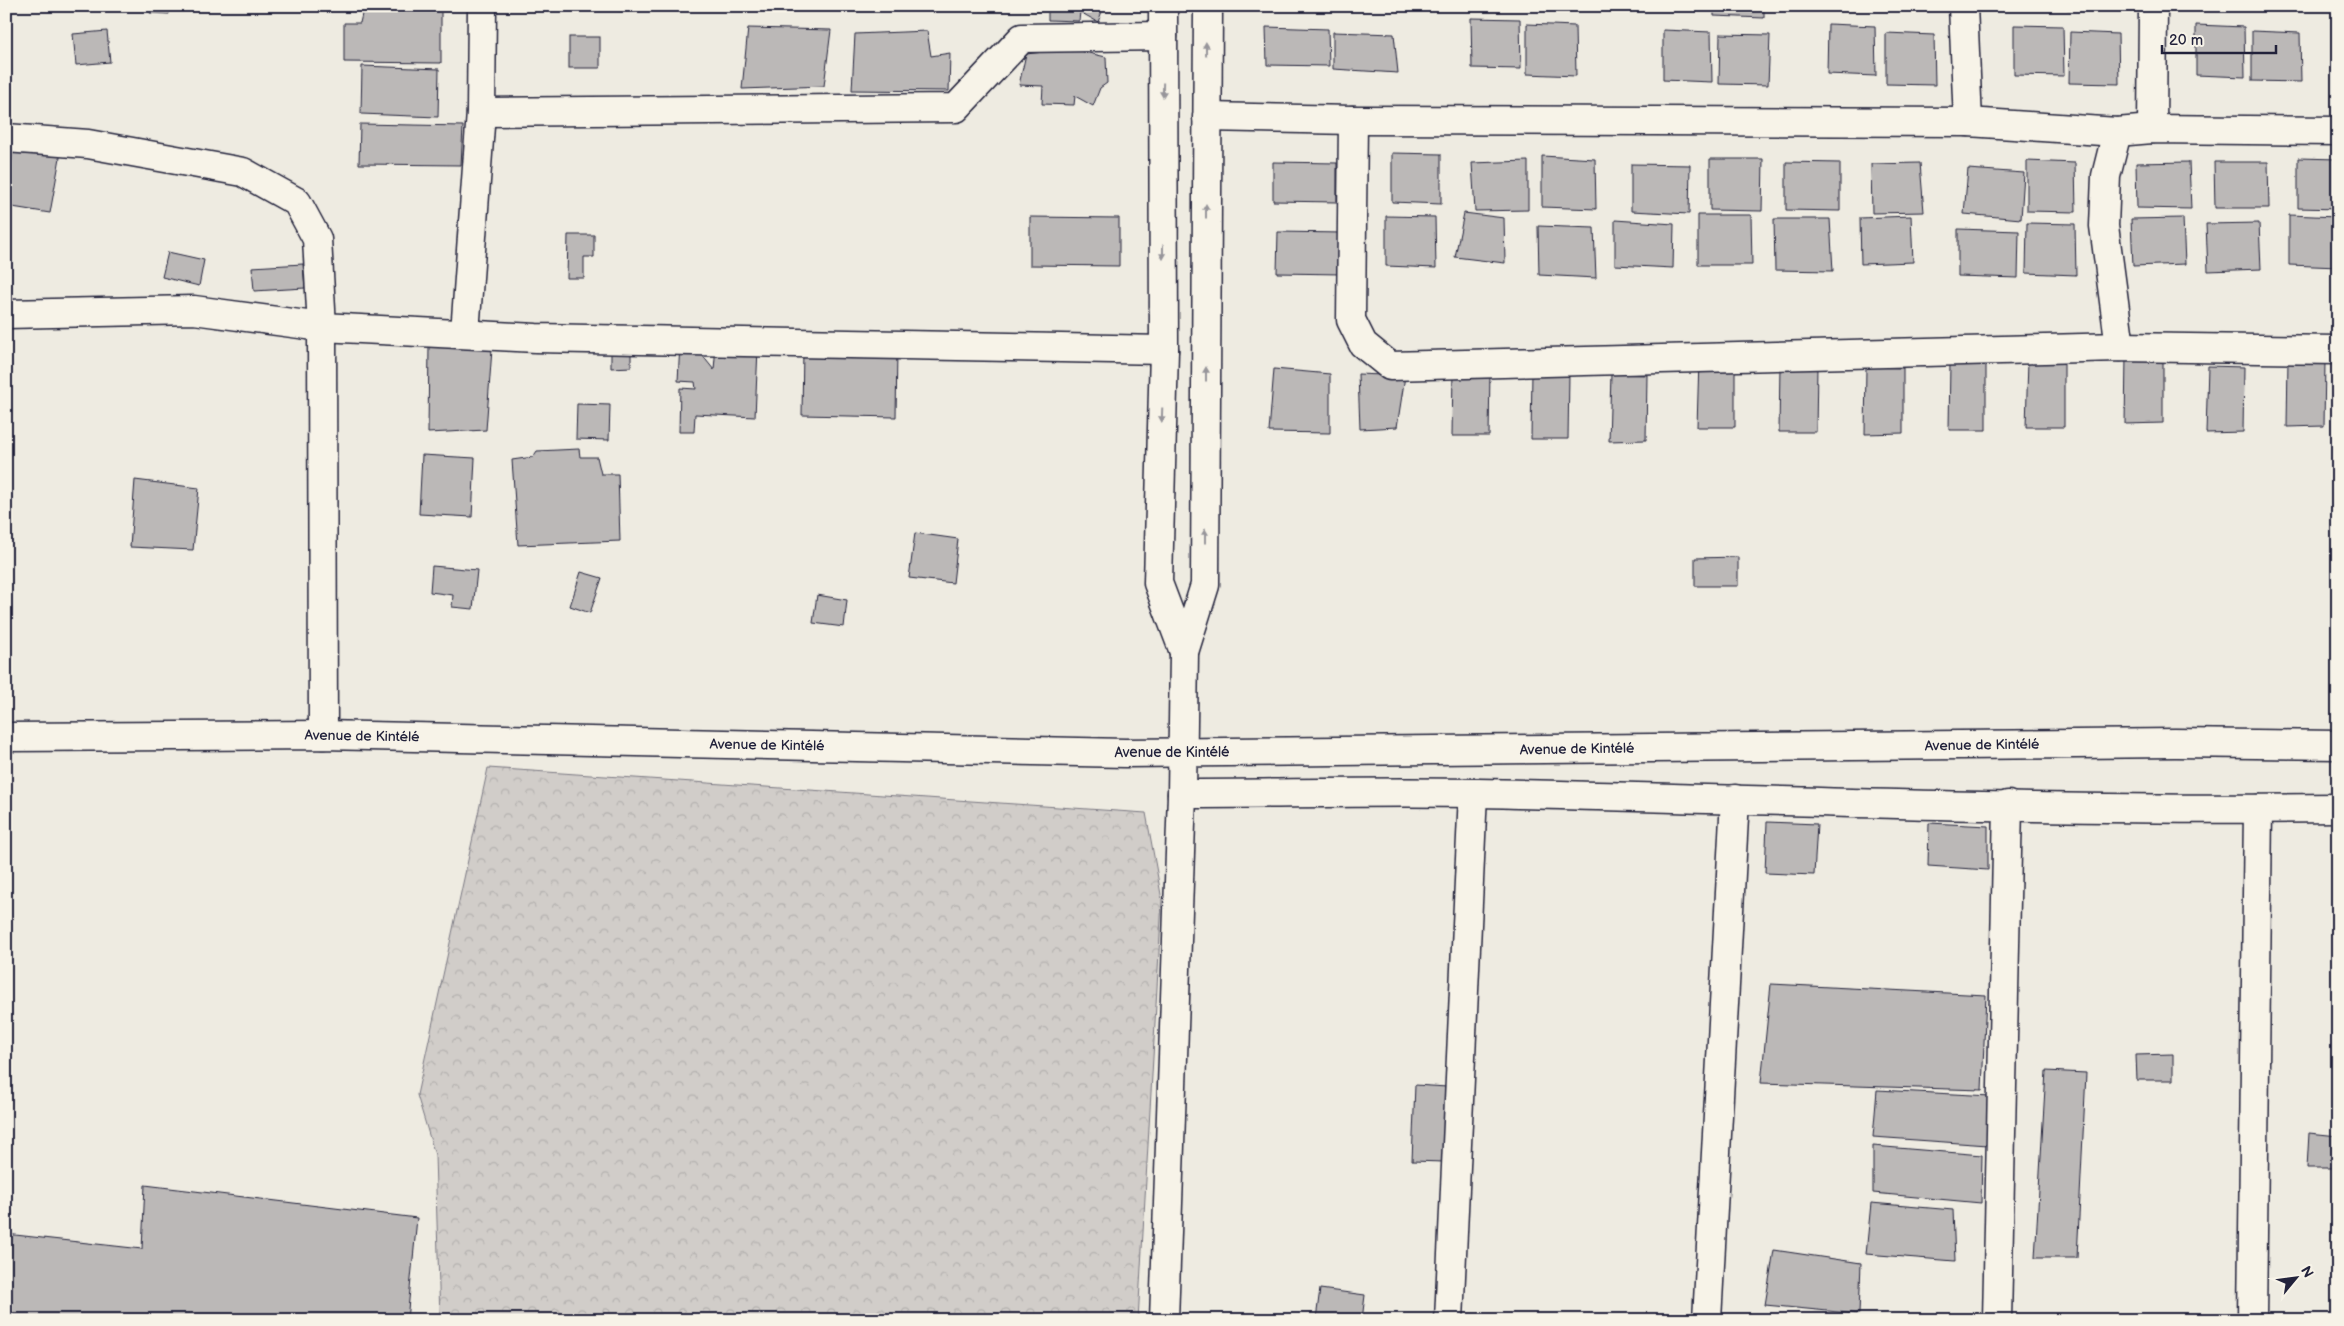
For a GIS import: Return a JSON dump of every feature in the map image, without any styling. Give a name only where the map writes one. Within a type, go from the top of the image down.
[{"type":"street","points":[[465,333],[481,112],[482,6]]},
{"type":"street","points":[[1163,6],[1164,350],[1158,583],[1184,652]]},
{"type":"street","points":[[1164,1320],[1182,794],[1181,752],[1184,652],[1205,585],[1208,6]]},
{"type":"street","points":[[1963,6],[1968,122]]},
{"type":"street","points":[[2152,129],[2154,6]]},
{"type":"street","points":[[481,112],[956,108],[1022,38],[1163,36]]},
{"type":"street","points":[[1207,117],[1353,120],[1968,122],[2117,132],[2152,129],[2338,131]]},
{"type":"street","points":[[1353,120],[1351,320],[1363,344],[1390,366],[2120,347],[2338,350]]},
{"type":"street","points":[[2117,132],[2106,176],[2104,226],[2120,347]]},
{"type":"street","points":[[6,138],[88,144],[243,172],[297,202],[317,239],[322,327],[323,735]]},
{"type":"street","points":[[6,314],[194,310],[322,327],[546,338],[1164,350]]},
{"type":"street","name":"Avenue de Kintélé","points":[[6,737],[323,735],[1181,752],[2176,743],[2338,745]]},
{"type":"street","points":[[1182,794],[1473,793],[2008,805],[2258,809],[2338,808]]},
{"type":"street","points":[[1449,1320],[1473,793]]},
{"type":"street","points":[[1707,1320],[1735,799]]},
{"type":"street","points":[[1997,1320],[2008,805]]},
{"type":"street","points":[[2252,1320],[2258,809]]},
{"type":"green space","points":[[488,768],[1146,813],[1162,900],[1138,1320],[440,1320],[435,1155],[417,1095]]},
{"type":"building","points":[[150,6],[170,6],[169,14],[150,13]]},
{"type":"building","points":[[414,6],[414,8],[360,7]]},
{"type":"building","points":[[470,6],[470,8],[425,7]]},
{"type":"building","points":[[619,6],[700,6],[700,8],[618,11]]},
{"type":"building","points":[[1048,6],[1104,6],[1098,22],[1080,12],[1079,21],[1048,20]]},
{"type":"building","points":[[1660,6],[1709,6],[1709,9],[1660,8]]},
{"type":"building","points":[[1714,6],[1764,6],[1764,18],[1714,16]]},
{"type":"building","points":[[1880,6],[1880,9],[1831,7]]},
{"type":"building","points":[[1886,6],[1936,6],[1936,9],[1886,8]]},
{"type":"building","points":[[2067,6],[2117,6],[2117,10],[2067,9]]},
{"type":"building","points":[[2254,6],[2303,6],[2303,10],[2254,9]]},
{"type":"building","points":[[363,10],[441,11],[441,63],[344,62],[344,23],[360,23]]},
{"type":"building","points":[[1471,18],[1520,19],[1521,69],[1472,68]]},
{"type":"building","points":[[1527,24],[1575,26],[1576,76],[1527,74]]},
{"type":"building","points":[[1828,24],[1875,26],[1876,76],[1827,74]]},
{"type":"building","points":[[2014,25],[2063,26],[2064,76],[2014,75]]},
{"type":"building","points":[[2196,25],[2244,27],[2245,77],[2196,75]]},
{"type":"building","points":[[1266,27],[1328,29],[1329,66],[1267,65]]},
{"type":"building","points":[[748,28],[831,30],[824,86],[742,89]]},
{"type":"building","points":[[1663,30],[1711,32],[1712,82],[1663,80]]},
{"type":"building","points":[[107,31],[110,62],[76,65],[73,34]]},
{"type":"building","points":[[927,31],[931,56],[950,53],[949,91],[852,90],[855,34]]},
{"type":"building","points":[[2252,31],[2300,33],[2301,82],[2252,81]]},
{"type":"building","points":[[1333,32],[1394,34],[1398,73],[1333,69]]},
{"type":"building","points":[[2070,32],[2118,34],[2119,84],[2069,83]]},
{"type":"building","points":[[1886,33],[1934,35],[1935,85],[1886,84]]},
{"type":"building","points":[[1720,34],[1770,35],[1768,85],[1719,84]]},
{"type":"building","points":[[569,37],[600,37],[600,68],[569,68]]},
{"type":"building","points":[[1071,49],[1106,57],[1107,83],[1100,88],[1093,106],[1075,96],[1074,105],[1042,104],[1043,86],[1019,85],[1026,54]]},
{"type":"building","points":[[362,66],[439,69],[438,117],[361,114]]},
{"type":"building","points":[[360,124],[463,126],[461,165],[359,164]]},
{"type":"building","points":[[14,144],[61,152],[50,213],[6,206]]},
{"type":"building","points":[[1392,153],[1441,154],[1441,204],[1392,202]]},
{"type":"building","points":[[1542,156],[1595,159],[1596,209],[1542,207]]},
{"type":"building","points":[[2298,158],[2338,159],[2338,209],[2298,208]]},
{"type":"building","points":[[1710,159],[1763,159],[1762,211],[1710,210]]},
{"type":"building","points":[[1528,161],[1528,210],[1475,211],[1472,163]]},
{"type":"building","points":[[2027,161],[2075,163],[2076,212],[2027,211]]},
{"type":"building","points":[[1273,162],[1337,163],[1337,202],[1273,201]]},
{"type":"building","points":[[1786,162],[1840,163],[1840,211],[1786,210]]},
{"type":"building","points":[[2189,162],[2191,209],[2137,208],[2136,163]]},
{"type":"building","points":[[2214,162],[2268,162],[2269,208],[2215,208]]},
{"type":"building","points":[[1920,163],[1924,212],[1872,213],[1871,164]]},
{"type":"building","points":[[1631,164],[1690,165],[1689,214],[1631,211]]},
{"type":"building","points":[[1968,169],[2024,173],[2021,219],[1964,214]]},
{"type":"building","points":[[1464,213],[1504,218],[1505,263],[1455,257]]},
{"type":"building","points":[[1698,215],[1751,215],[1752,265],[1698,265]]},
{"type":"building","points":[[2289,215],[2337,217],[2338,267],[2289,265]]},
{"type":"building","points":[[1386,216],[1435,217],[1436,268],[1386,266]]},
{"type":"building","points":[[1911,216],[1913,262],[1861,264],[1860,218]]},
{"type":"building","points":[[1030,217],[1119,218],[1119,266],[1030,265]]},
{"type":"building","points":[[2183,218],[2185,264],[2133,266],[2131,219]]},
{"type":"building","points":[[1774,219],[1830,219],[1833,271],[1775,270]]},
{"type":"building","points":[[1615,220],[1674,224],[1673,268],[1615,265]]},
{"type":"building","points":[[2027,223],[2075,224],[2076,275],[2026,273]]},
{"type":"building","points":[[2259,223],[2261,269],[2208,271],[2206,224]]},
{"type":"building","points":[[1538,226],[1594,228],[1596,278],[1539,275]]},
{"type":"building","points":[[1958,229],[2019,231],[2018,278],[1958,276]]},
{"type":"building","points":[[1278,232],[1342,233],[1342,274],[1277,273]]},
{"type":"building","points":[[568,235],[594,235],[594,257],[584,257],[584,278],[567,278]]},
{"type":"building","points":[[168,252],[204,260],[199,286],[162,277]]},
{"type":"building","points":[[303,264],[305,288],[254,291],[252,267]]},
{"type":"building","points":[[680,344],[694,345],[714,370],[716,345],[758,348],[755,417],[695,414],[694,432],[679,432],[680,388],[696,389],[695,382],[678,381]]},
{"type":"building","points":[[429,345],[492,349],[486,430],[428,433]]},
{"type":"building","points":[[611,345],[631,345],[631,367],[611,368]]},
{"type":"building","points":[[803,349],[897,351],[896,417],[802,415]]},
{"type":"building","points":[[2126,356],[2163,358],[2163,423],[2125,424]]},
{"type":"building","points":[[2288,359],[2325,361],[2324,426],[2287,427]]},
{"type":"building","points":[[1699,360],[1735,361],[1735,427],[1697,427]]},
{"type":"building","points":[[2028,360],[2064,361],[2064,427],[2026,427]]},
{"type":"building","points":[[1950,363],[1986,364],[1986,430],[1949,430]]},
{"type":"building","points":[[1780,365],[1817,366],[1816,432],[1779,432]]},
{"type":"building","points":[[2208,366],[2244,367],[2243,432],[2206,433]]},
{"type":"building","points":[[1866,367],[1903,368],[1903,433],[1865,434]]},
{"type":"building","points":[[1274,369],[1330,374],[1330,433],[1269,432]]},
{"type":"building","points":[[1453,370],[1490,370],[1489,436],[1452,436]]},
{"type":"building","points":[[1532,372],[1569,373],[1568,439],[1531,439]]},
{"type":"building","points":[[1358,374],[1405,376],[1397,427],[1360,429]]},
{"type":"building","points":[[1611,374],[1647,375],[1646,440],[1609,441]]},
{"type":"building","points":[[577,404],[610,405],[609,440],[576,439]]},
{"type":"building","points":[[579,449],[580,457],[597,457],[601,474],[618,474],[620,541],[518,545],[512,460],[533,457],[537,451]]},
{"type":"building","points":[[422,455],[475,458],[472,517],[419,514]]},
{"type":"building","points":[[135,480],[199,488],[193,550],[130,547]]},
{"type":"building","points":[[915,533],[958,539],[953,583],[909,578]]},
{"type":"building","points":[[1738,557],[1738,586],[1695,586],[1695,558]]},
{"type":"building","points":[[432,566],[477,570],[473,609],[452,607],[453,595],[430,592]]},
{"type":"building","points":[[581,572],[602,578],[590,613],[570,606]]},
{"type":"building","points":[[817,595],[847,600],[844,627],[813,623]]},
{"type":"building","points":[[1767,822],[1817,824],[1814,875],[1765,873]]},
{"type":"building","points":[[1929,823],[1988,826],[1988,870],[1928,866]]},
{"type":"building","points":[[1771,984],[1986,995],[1982,1090],[1761,1083]]},
{"type":"building","points":[[2173,1054],[2173,1080],[2137,1080],[2136,1055]]},
{"type":"building","points":[[2046,1071],[2086,1073],[2077,1258],[2035,1258]]},
{"type":"building","points":[[1415,1085],[1447,1087],[1444,1162],[1412,1161]]},
{"type":"building","points":[[1877,1090],[1991,1096],[1988,1145],[1873,1137]]},
{"type":"building","points":[[2309,1133],[2338,1136],[2338,1168],[2307,1168]]},
{"type":"building","points":[[1873,1146],[1982,1155],[1981,1203],[1873,1193]]},
{"type":"building","points":[[145,1185],[417,1218],[407,1320],[6,1320],[6,1234],[142,1249]]},
{"type":"building","points":[[1871,1203],[1953,1210],[1955,1261],[1866,1254]]},
{"type":"building","points":[[1774,1250],[1861,1263],[1859,1314],[1765,1305]]},
{"type":"building","points":[[1320,1289],[1365,1295],[1362,1320],[1316,1319]]}]
